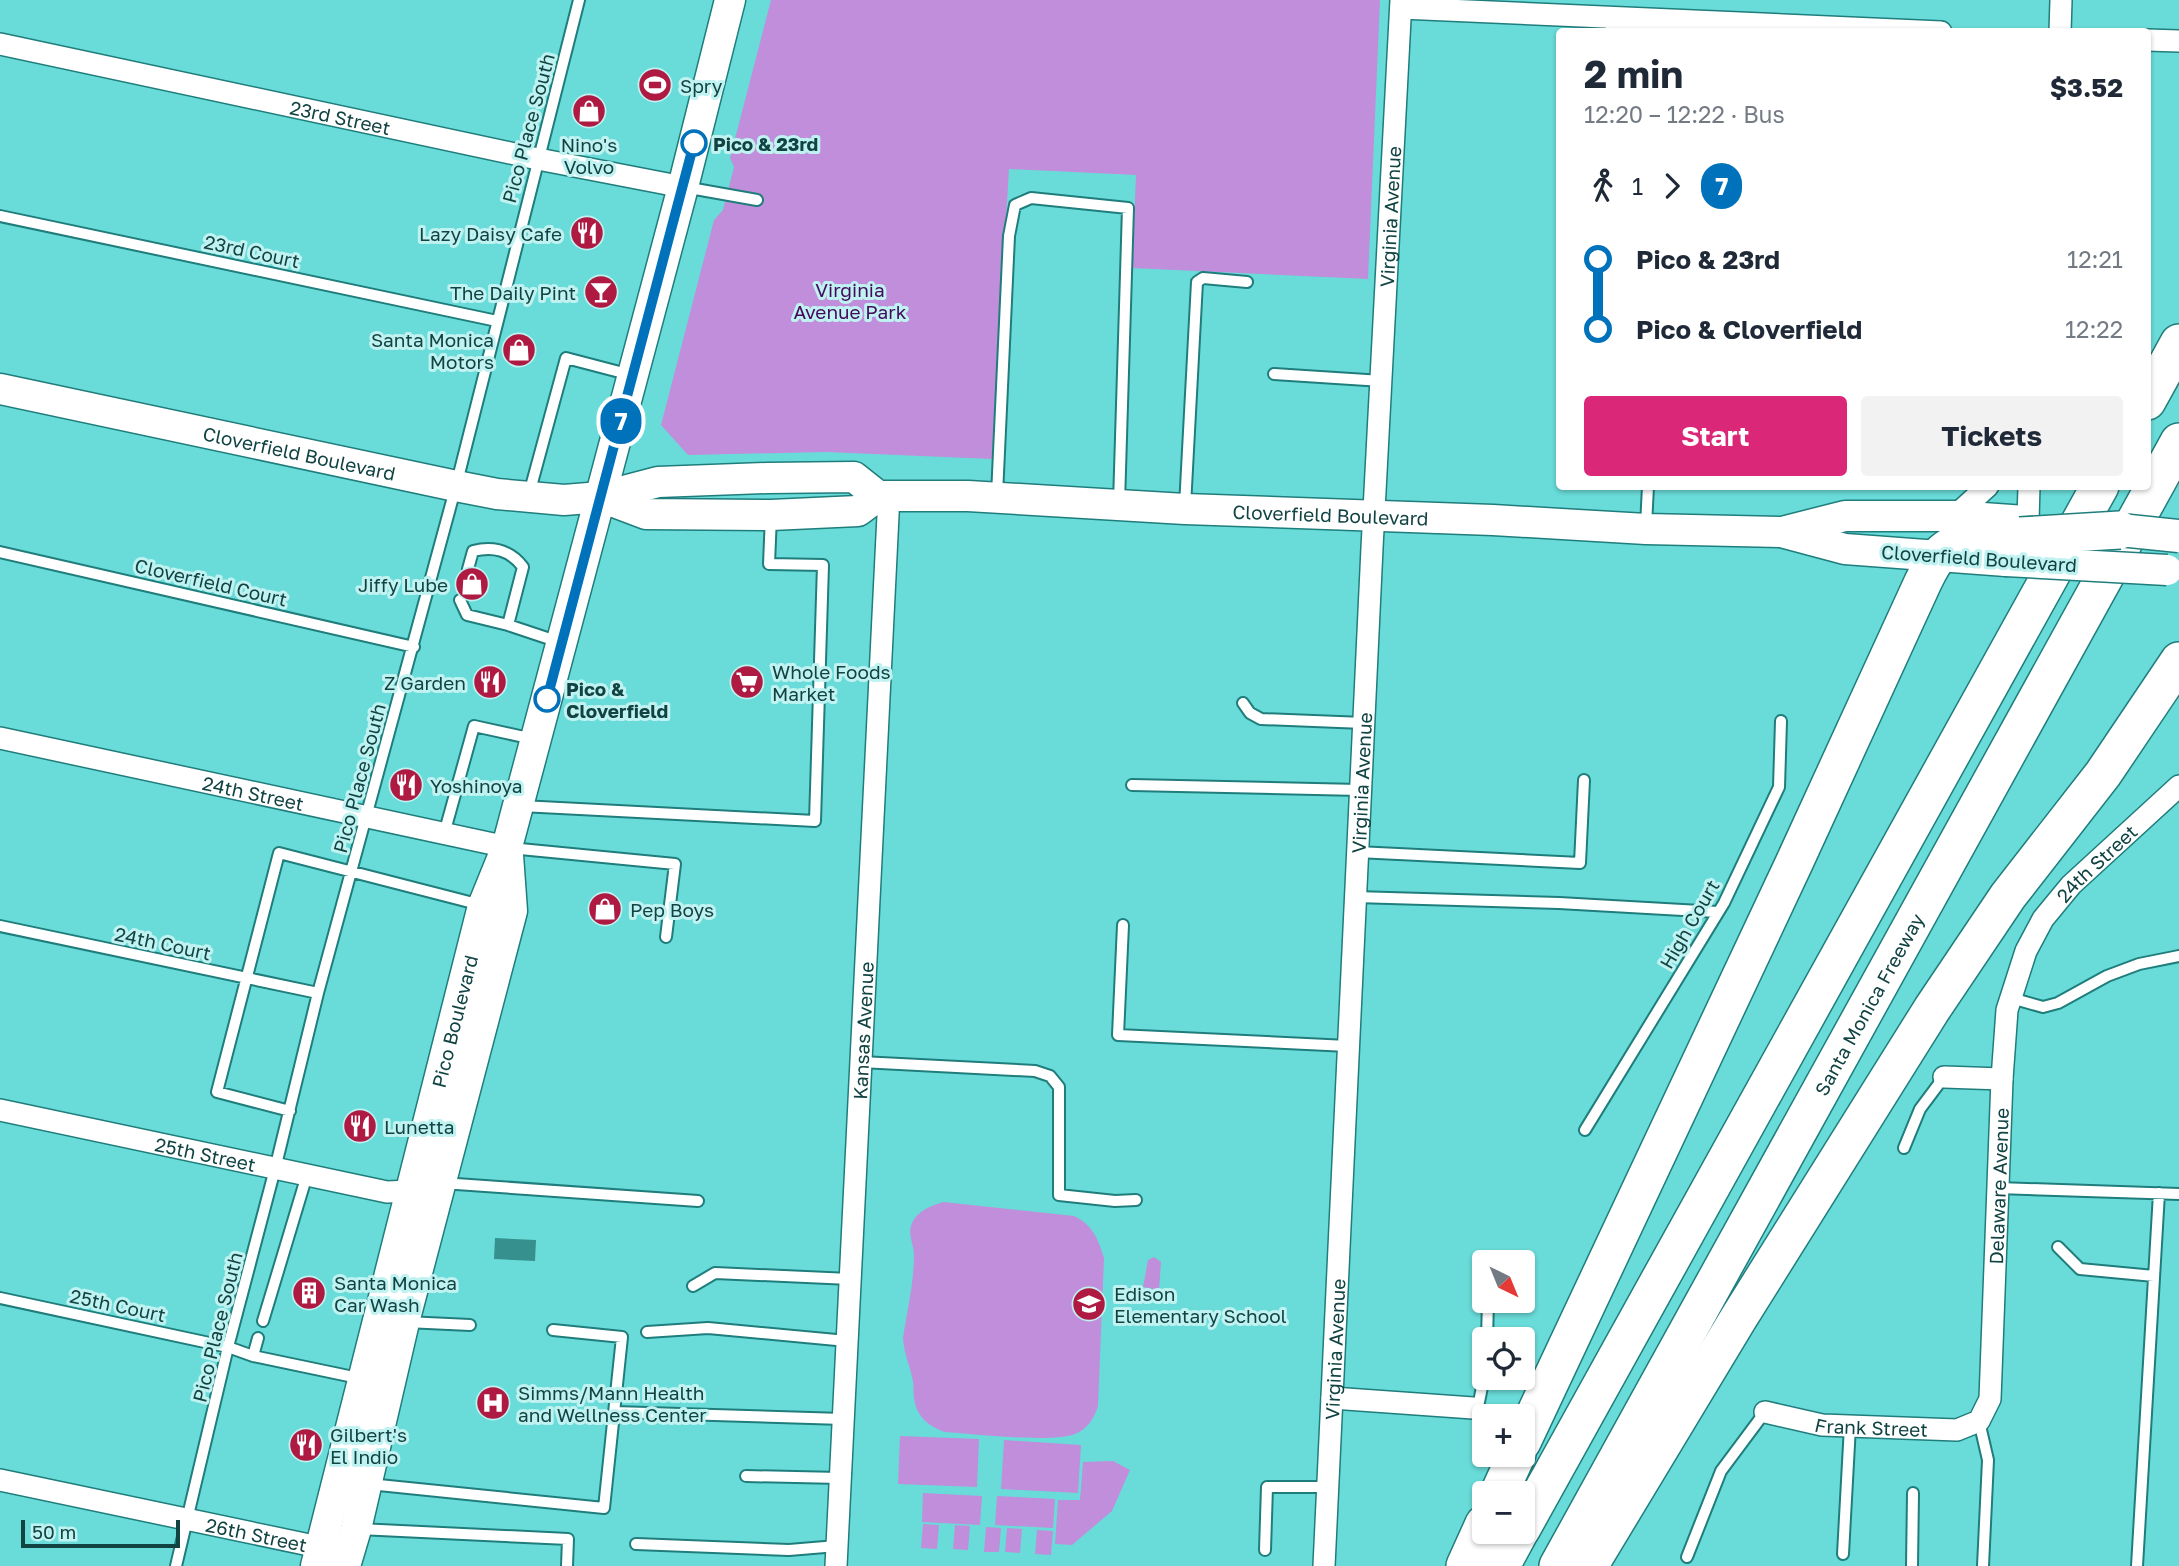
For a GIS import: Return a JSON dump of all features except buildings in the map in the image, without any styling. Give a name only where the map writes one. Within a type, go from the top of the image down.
[{"type":"highway","points":[[2151,394],[2179,343]]},
{"type":"highway","name":"Santa Monica Freeway","points":[[1558,1566],[2179,442]]},
{"type":"highway","points":[[1535,1504],[2098,490]]},
{"type":"highway","points":[[1535,1414],[1937,556],[1973,538],[2018,539],[2120,530]]},
{"type":"highway","points":[[1589,1566],[1738,1319],[1932,1009],[2008,896],[2103,775],[2179,661]]},
{"type":"highway","points":[[1465,1566],[1475,1544]]},
{"type":"highway","points":[[1501,1566],[1513,1544]]},
{"type":"main road","name":"Pico Boulevard","points":[[337,1543],[366,1484],[411,1191],[483,906],[507,847],[683,187],[730,0]]},
{"type":"main road","name":"Cloverfield Boulevard","points":[[0,389],[456,486],[528,497],[564,500],[601,498],[658,482],[854,477],[884,495],[1782,532],[1845,549],[1937,556]]},
{"type":"main road","name":"Cloverfield Boulevard","points":[[601,498],[646,514],[771,515],[858,512],[884,495]]},
{"type":"main road","name":"Cloverfield Boulevard","points":[[1782,532],[1845,516],[1955,516],[2018,539],[2173,569]]},
{"type":"main road","points":[[2120,530],[2179,536]]},
{"type":"main road","name":"Pico Boulevard","points":[[337,1543],[364,1380],[404,1322],[512,911],[507,847]]},
{"type":"main road","points":[[411,1191],[442,1183]]},
{"type":"street","points":[[2060,28],[2062,0]]},
{"type":"street","points":[[1401,4],[1611,24],[1757,28]]},
{"type":"street","name":"Virginia Avenue","points":[[1324,1566],[1360,790],[1401,4]]},
{"type":"street","points":[[2151,40],[2179,41]]},
{"type":"street","name":"23rd Street","points":[[0,44],[538,159],[683,187]]},
{"type":"street","points":[[1955,516],[1984,490]]},
{"type":"street","points":[[2018,539],[2028,490]]},
{"type":"street","name":"Kansas Avenue","points":[[837,1556],[856,1193],[884,495]]},
{"type":"street","name":"24th Street","points":[[0,738],[507,847]]},
{"type":"street","name":"24th Street","points":[[2025,951],[2043,919],[2071,885],[2179,786]]},
{"type":"street","name":"Delaware Avenue","points":[[1979,1421],[1990,1399],[2007,1010],[2025,951]]},
{"type":"street","points":[[1944,1077],[2002,1079]]},
{"type":"street","name":"25th Street","points":[[0,1110],[387,1192],[411,1191]]},
{"type":"street","points":[[1332,1398],[1472,1408]]},
{"type":"street","name":"Frank Street","points":[[1765,1412],[1822,1425],[1957,1430],[1979,1421]]},
{"type":"street","name":"26th Street","points":[[0,1480],[188,1520],[337,1543]]},
{"type":"lane","name":"Pico Place South","points":[[176,1566],[228,1347],[318,993],[414,647],[579,0]]},
{"type":"lane","points":[[683,187],[757,200]]},
{"type":"lane","points":[[997,498],[1009,236],[1015,205],[1031,198],[1128,208],[1119,506]]},
{"type":"lane","name":"23rd Court","points":[[0,216],[497,321]]},
{"type":"lane","points":[[1185,509],[1197,282],[1203,278],[1247,282]]},
{"type":"lane","points":[[528,497],[566,358],[633,375]]},
{"type":"lane","points":[[1274,374],[1382,381]]},
{"type":"lane","points":[[1646,528],[1648,490]]},
{"type":"lane","points":[[518,806],[815,821],[823,565],[769,564],[771,515]]},
{"type":"lane","points":[[468,569],[473,551],[488,547],[514,555],[523,568],[508,625]]},
{"type":"lane","name":"Cloverfield Court","points":[[0,552],[414,647]]},
{"type":"lane","points":[[460,600],[467,615],[562,643]]},
{"type":"lane","points":[[1243,704],[1250,713],[1261,719],[1364,723]]},
{"type":"lane","name":"High Court","points":[[1585,1130],[1718,912],[1779,787],[1781,721]]},
{"type":"lane","points":[[444,834],[474,726],[536,740]]},
{"type":"lane","points":[[1357,852],[1580,863],[1584,780]]},
{"type":"lane","points":[[1132,785],[1360,790]]},
{"type":"lane","points":[[507,847],[675,864],[666,937]]},
{"type":"lane","points":[[290,1111],[217,1092],[279,853],[483,906]]},
{"type":"lane","points":[[1355,897],[1559,903],[1718,912]]},
{"type":"lane","points":[[1123,925],[1118,1035],[1348,1046]]},
{"type":"lane","name":"24th Court","points":[[0,926],[318,993]]},
{"type":"lane","points":[[2011,998],[2043,1007],[2058,1003],[2107,975],[2139,964],[2179,956]]},
{"type":"lane","points":[[861,1062],[1035,1071],[1051,1076],[1059,1087],[1059,1195],[1115,1201],[1136,1200]]},
{"type":"lane","points":[[1904,1149],[1920,1109],[1944,1077]]},
{"type":"lane","points":[[263,1321],[307,1175]]},
{"type":"lane","points":[[442,1183],[698,1201]]},
{"type":"lane","points":[[1998,1188],[2179,1194]]},
{"type":"lane","points":[[2137,1566],[2159,1193]]},
{"type":"lane","points":[[2058,1247],[2080,1269],[2154,1276]]},
{"type":"lane","points":[[693,1286],[715,1273],[850,1279]]},
{"type":"lane","name":"25th Court","points":[[0,1298],[228,1347],[253,1356],[364,1380]]},
{"type":"lane","points":[[404,1322],[470,1325]]},
{"type":"lane","points":[[646,1332],[708,1328],[847,1341]]},
{"type":"lane","points":[[366,1484],[604,1508],[622,1337],[553,1330]]},
{"type":"lane","points":[[253,1356],[258,1338]]},
{"type":"lane","points":[[614,1412],[843,1419]]},
{"type":"lane","points":[[1688,1557],[1721,1472],[1765,1412]]},
{"type":"lane","points":[[1979,1421],[1988,1460],[1983,1566]]},
{"type":"lane","points":[[1843,1553],[1850,1426]]},
{"type":"lane","points":[[746,1476],[840,1478]]},
{"type":"lane","points":[[1265,1550],[1267,1487],[1328,1487]]},
{"type":"lane","points":[[1912,1566],[1913,1493]]},
{"type":"lane","points":[[337,1543],[568,1539],[567,1566]]},
{"type":"lane","points":[[636,1544],[789,1550],[837,1556]]},
{"type":"green space","name":"Virginia Avenue Park","points":[[771,0],[1380,0],[1368,279],[1132,268],[1136,175],[1009,169],[992,459],[826,452],[688,455],[661,425],[714,220],[723,210],[734,167],[730,158]]},
{"type":"green space","points":[[943,1202],[1074,1216],[1094,1233],[1104,1258],[1098,1406],[1090,1423],[1080,1432],[1064,1437],[1032,1438],[945,1432],[929,1424],[920,1415],[915,1404],[913,1381],[903,1338],[914,1265],[910,1231],[912,1223],[921,1212]]},
{"type":"green space","points":[[1154,1257],[1161,1262],[1159,1290],[1143,1287],[1148,1260]]},
{"type":"green space","points":[[900,1436],[979,1439],[977,1487],[898,1484]]},
{"type":"green space","points":[[1004,1440],[1081,1445],[1078,1493],[1001,1489]]},
{"type":"green space","points":[[1113,1461],[1130,1470],[1112,1511],[1072,1545],[1055,1544],[1058,1500],[1080,1500],[1083,1462]]},
{"type":"green space","points":[[923,1493],[982,1496],[980,1525],[922,1522]]},
{"type":"green space","points":[[997,1496],[1055,1499],[1053,1528],[995,1525]]},
{"type":"green space","points":[[923,1524],[939,1525],[937,1549],[921,1548]]},
{"type":"green space","points":[[955,1525],[970,1526],[968,1550],[953,1549]]},
{"type":"green space","points":[[986,1527],[1001,1528],[999,1552],[984,1552]]},
{"type":"green space","points":[[1007,1528],[1022,1529],[1020,1553],[1005,1552]]},
{"type":"green space","points":[[1037,1530],[1053,1531],[1051,1555],[1035,1554]]},
{"type":"water","points":[[495,1238],[536,1240],[535,1261],[494,1259]]},
{"type":"bus line","name":"7","points":[[547,699],[694,143]]},
{"type":"place","name":"Spry","points":[[655,85]]},
{"type":"place","name":"Nino's Volvo","points":[[589,111]]},
{"type":"place","name":"Pico & 23rd","points":[[694,143]]},
{"type":"place","name":"Lazy Daisy Cafe","points":[[587,233]]},
{"type":"place","name":"The Daily Pint","points":[[601,292]]},
{"type":"place","name":"Santa Monica Motors","points":[[519,350]]},
{"type":"place","name":"Jiffy Lube","points":[[472,584]]},
{"type":"place","name":"Z Garden","points":[[490,682]]},
{"type":"place","name":"Whole Foods Market","points":[[747,682]]},
{"type":"place","name":"Pico & Cloverfield","points":[[547,699]]},
{"type":"place","name":"Yoshinoya","points":[[406,785]]},
{"type":"place","name":"Pep Boys","points":[[605,909]]},
{"type":"place","name":"Lunetta","points":[[360,1126]]},
{"type":"place","name":"Santa Monica Car Wash","points":[[309,1293]]},
{"type":"place","name":"Edison Elementary School","points":[[1089,1304]]},
{"type":"place","name":"Simms/Mann Health and Wellness Center","points":[[493,1403]]},
{"type":"place","name":"Gilbert's El Indio","points":[[306,1445]]}]
